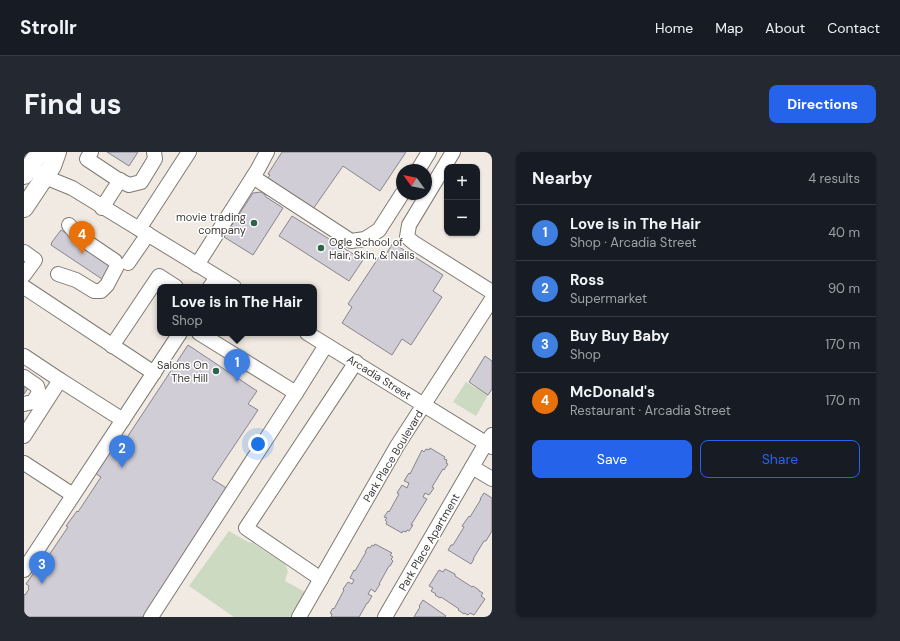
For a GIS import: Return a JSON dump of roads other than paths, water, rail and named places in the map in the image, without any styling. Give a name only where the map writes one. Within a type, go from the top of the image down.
[{"type":"main road","points":[[24,208],[38,162]]},
{"type":"street","points":[[91,152],[87,159],[124,183],[141,182],[155,159],[154,152]]},
{"type":"street","points":[[102,208],[124,183],[142,169],[148,158],[147,152]]},
{"type":"street","points":[[128,262],[143,232],[190,152]]},
{"type":"street","points":[[197,265],[253,177],[267,152]]},
{"type":"street","points":[[422,164],[429,152]]},
{"type":"street","points":[[453,152],[409,225],[407,237],[492,292]]},
{"type":"street","points":[[38,162],[72,188],[102,208],[197,265],[214,282]]},
{"type":"street","points":[[253,177],[351,241],[365,239],[379,230],[398,200]]},
{"type":"street","points":[[58,274],[76,280],[94,291],[100,291],[107,285],[117,266],[115,261],[78,236],[69,225]]},
{"type":"street","points":[[24,275],[30,256]]},
{"type":"street","points":[[112,346],[159,276],[171,284]]},
{"type":"street","points":[[24,287],[154,373]]},
{"type":"street","name":"Park Place Boulevard","points":[[302,616],[321,579],[397,446],[492,299]]},
{"type":"street","points":[[24,570],[178,336]]},
{"type":"street","points":[[204,336],[296,393]]},
{"type":"street","name":"Arcadia Street","points":[[312,336],[424,405],[490,441]]},
{"type":"street","points":[[151,617],[326,345]]},
{"type":"street","points":[[24,356],[123,420]]},
{"type":"street","points":[[321,579],[246,528],[356,362]]},
{"type":"street","points":[[24,377],[37,386],[38,393],[33,402],[24,404]]},
{"type":"street","points":[[24,436],[28,421],[60,380]]},
{"type":"street","name":"Park Place Apartment","points":[[385,617],[472,467],[490,441]]},
{"type":"street","points":[[24,463],[73,495]]},
{"type":"street","points":[[472,467],[492,479]]},
{"type":"place","name":"movie trading company","points":[[254,223]]},
{"type":"place","name":"Ogle School of Hair, Skin, & Nails","points":[[321,248]]},
{"type":"place","name":"McDonald's","points":[[82,254]]},
{"type":"place","name":"Salons On The Hill","points":[[216,371]]},
{"type":"place","name":"Love is in The Hair","points":[[237,382]]},
{"type":"place","name":"Ross","points":[[122,468]]},
{"type":"place","name":"Buy Buy Baby","points":[[42,584]]}]
